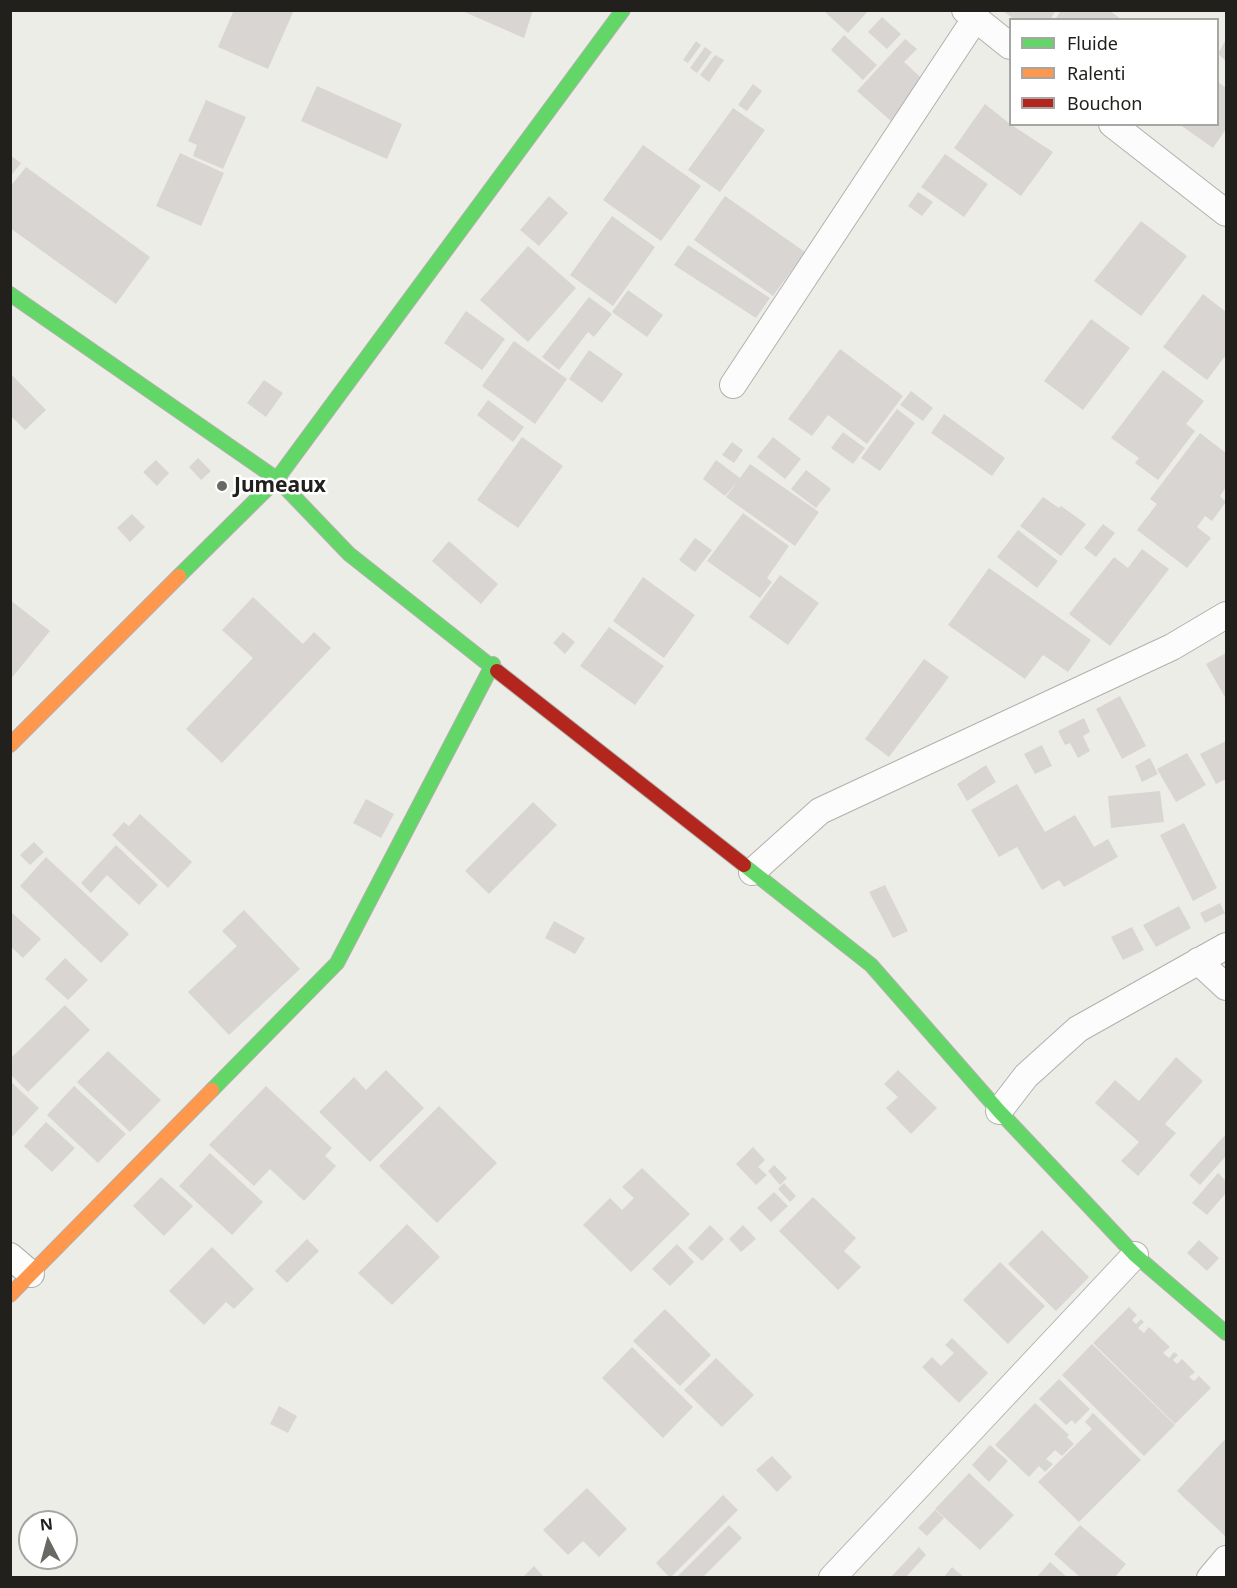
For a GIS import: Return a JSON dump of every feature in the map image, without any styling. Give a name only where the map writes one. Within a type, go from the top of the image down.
[{"type":"street","points":[[10,745],[277,479],[623,10]]},
{"type":"street","points":[[733,384],[970,15],[1009,44]]},
{"type":"street","points":[[1115,126],[1225,208]]},
{"type":"street","points":[[10,294],[277,479],[350,554],[871,965],[999,1111],[1135,1255],[1227,1333]]},
{"type":"street","points":[[752,872],[820,811],[1172,647],[1227,615]]},
{"type":"street","points":[[10,1295],[337,963],[492,664]]},
{"type":"street","points":[[999,1111],[1026,1076],[1078,1029],[1227,946]]},
{"type":"street","points":[[1198,961],[1227,987]]},
{"type":"street","points":[[832,1578],[1135,1255]]},
{"type":"street","points":[[10,1256],[31,1274]]},
{"type":"street","points":[[1210,1578],[1227,1559]]},
{"type":"building","points":[[234,10],[294,10],[268,69],[218,47]]},
{"type":"building","points":[[460,10],[533,10],[524,38]]},
{"type":"building","points":[[828,10],[869,10],[848,33],[826,13]]},
{"type":"building","points":[[1002,10],[1056,10],[1051,18],[1012,18]]},
{"type":"building","points":[[1061,10],[1109,10],[1119,18],[1056,18]]},
{"type":"building","points":[[882,17],[901,34],[887,49],[868,32]]},
{"type":"building","points":[[844,35],[877,65],[863,80],[831,50]]},
{"type":"building","points":[[905,39],[917,49],[904,62],[927,83],[892,122],[857,91]]},
{"type":"building","points":[[1226,39],[1226,61],[1219,52]]},
{"type":"building","points":[[696,41],[701,45],[688,63],[683,60]]},
{"type":"building","points":[[705,47],[712,52],[697,73],[690,68]]},
{"type":"building","points":[[715,55],[724,60],[709,82],[700,75]]},
{"type":"building","points":[[1219,83],[1226,88],[1226,129],[1213,148],[1182,126],[1219,126]]},
{"type":"building","points":[[753,84],[762,91],[747,111],[738,105]]},
{"type":"building","points":[[317,86],[402,124],[387,159],[301,121]]},
{"type":"building","points":[[206,100],[246,117],[223,169],[193,156],[197,145],[188,141]]},
{"type":"building","points":[[985,104],[1009,123],[1009,126],[1013,126],[1053,152],[1021,196],[954,148]]},
{"type":"building","points":[[733,108],[765,130],[720,192],[688,170]]},
{"type":"building","points":[[643,145],[701,186],[661,241],[603,200]]},
{"type":"building","points":[[180,153],[224,173],[201,226],[156,206]]},
{"type":"building","points":[[945,154],[988,184],[964,217],[921,187]]},
{"type":"building","points":[[10,155],[21,163],[10,177]]},
{"type":"building","points":[[26,167],[150,257],[116,304],[10,228],[10,187]]},
{"type":"building","points":[[918,192],[933,202],[922,216],[908,206]]},
{"type":"building","points":[[549,196],[568,213],[539,246],[520,230]]},
{"type":"building","points":[[725,196],[805,252],[773,296],[694,240]]},
{"type":"building","points":[[612,216],[655,247],[613,306],[570,275]]},
{"type":"building","points":[[1141,221],[1187,256],[1141,316],[1094,281]]},
{"type":"building","points":[[688,245],[770,298],[756,318],[674,265]]},
{"type":"building","points":[[528,246],[576,288],[528,342],[480,300]]},
{"type":"building","points":[[628,290],[663,315],[647,337],[612,312]]},
{"type":"building","points":[[1203,294],[1226,312],[1226,355],[1207,380],[1163,347]]},
{"type":"building","points":[[589,297],[612,314],[594,337],[588,332],[559,370],[542,357]]},
{"type":"building","points":[[466,311],[505,339],[482,370],[444,343]]},
{"type":"building","points":[[1091,319],[1130,348],[1083,410],[1044,381]]},
{"type":"building","points":[[514,341],[567,379],[535,424],[482,386]]},
{"type":"building","points":[[840,349],[903,396],[867,444],[828,415],[812,436],[788,419]]},
{"type":"building","points":[[589,350],[623,374],[602,403],[569,379]]},
{"type":"building","points":[[1163,370],[1204,401],[1186,424],[1195,431],[1158,480],[1135,463],[1139,458],[1111,438]]},
{"type":"building","points":[[10,373],[46,410],[25,430],[10,415]]},
{"type":"building","points":[[264,380],[283,393],[266,417],[247,403]]},
{"type":"building","points":[[911,391],[933,408],[923,421],[900,405]]},
{"type":"building","points":[[488,400],[524,427],[513,442],[477,415]]},
{"type":"building","points":[[897,409],[915,423],[880,471],[861,458]]},
{"type":"building","points":[[944,414],[1005,458],[992,476],[931,433]]},
{"type":"building","points":[[843,432],[865,448],[853,464],[831,448]]},
{"type":"building","points":[[1200,433],[1226,453],[1226,487],[1220,496],[1226,502],[1212,521],[1205,516],[1197,527],[1211,538],[1187,568],[1137,530],[1157,504],[1150,499]]},
{"type":"building","points":[[522,437],[563,466],[518,528],[477,500]]},
{"type":"building","points":[[773,437],[801,459],[785,479],[757,457]]},
{"type":"building","points":[[732,442],[743,450],[734,463],[722,455]]},
{"type":"building","points":[[198,458],[211,471],[201,480],[189,467]]},
{"type":"building","points":[[156,460],[169,473],[157,486],[143,472]]},
{"type":"building","points":[[716,460],[740,478],[750,464],[819,512],[795,546],[726,497],[737,482],[725,496],[703,479]]},
{"type":"building","points":[[806,470],[831,489],[816,508],[791,489]]},
{"type":"building","points":[[1043,497],[1059,508],[1061,506],[1086,524],[1061,556],[1020,526]]},
{"type":"building","points":[[743,513],[789,546],[767,578],[772,582],[760,598],[707,561]]},
{"type":"building","points":[[132,514],[145,527],[130,542],[117,528]]},
{"type":"building","points":[[1103,524],[1115,533],[1096,557],[1084,548]]},
{"type":"building","points":[[1018,530],[1058,561],[1037,588],[997,557]]},
{"type":"building","points":[[695,538],[712,550],[695,572],[679,560]]},
{"type":"building","points":[[449,541],[498,584],[481,604],[432,561]]},
{"type":"building","points":[[1142,549],[1169,569],[1110,646],[1069,614],[1114,557],[1128,568]]},
{"type":"building","points":[[989,568],[1091,640],[1068,672],[1043,655],[1025,679],[948,625]]},
{"type":"building","points":[[780,575],[819,603],[788,645],[749,617]]},
{"type":"building","points":[[643,577],[695,615],[664,658],[613,621]]},
{"type":"building","points":[[253,597],[303,644],[314,632],[331,648],[222,763],[186,729],[253,658],[222,630]]},
{"type":"building","points":[[10,600],[50,631],[10,680]]},
{"type":"building","points":[[609,627],[664,666],[635,705],[580,666]]},
{"type":"building","points":[[563,632],[575,642],[565,654],[553,643]]},
{"type":"building","points":[[1226,653],[1226,699],[1206,664]]},
{"type":"building","points":[[924,659],[949,677],[889,757],[865,739]]},
{"type":"building","points":[[1120,696],[1146,746],[1122,759],[1096,709]]},
{"type":"building","points":[[1084,718],[1090,732],[1083,736],[1090,751],[1078,758],[1070,743],[1065,745],[1058,731]]},
{"type":"building","points":[[1226,741],[1226,779],[1216,784],[1200,754]]},
{"type":"building","points":[[1042,745],[1052,766],[1035,774],[1024,754]]},
{"type":"building","points":[[1187,753],[1206,785],[1176,802],[1157,769]]},
{"type":"building","points":[[1150,758],[1158,774],[1142,782],[1135,766]]},
{"type":"building","points":[[986,765],[996,782],[967,801],[957,784]]},
{"type":"building","points":[[1017,784],[1045,832],[1075,815],[1094,847],[1108,839],[1118,857],[1064,887],[1059,880],[1042,890],[1017,847],[999,857],[971,810]]},
{"type":"building","points":[[1160,791],[1164,822],[1111,828],[1108,796]]},
{"type":"building","points":[[366,799],[394,814],[381,838],[353,823]]},
{"type":"building","points":[[533,802],[557,825],[489,894],[465,871]]},
{"type":"building","points":[[140,814],[192,862],[168,888],[112,835],[124,822],[129,826]]},
{"type":"building","points":[[1184,823],[1217,888],[1193,901],[1160,835]]},
{"type":"building","points":[[34,842],[44,852],[30,865],[20,855]]},
{"type":"building","points":[[116,845],[158,885],[139,905],[107,875],[91,893],[81,883]]},
{"type":"building","points":[[46,857],[129,934],[101,963],[20,886]]},
{"type":"building","points":[[885,885],[908,931],[893,938],[869,892]]},
{"type":"building","points":[[1220,903],[1225,913],[1205,923],[1200,913]]},
{"type":"building","points":[[1179,906],[1191,928],[1156,947],[1143,925]]},
{"type":"building","points":[[244,910],[300,969],[229,1035],[188,992],[237,946],[222,931]]},
{"type":"building","points":[[10,911],[41,939],[23,958],[10,946]]},
{"type":"building","points":[[554,921],[585,938],[575,954],[545,938]]},
{"type":"building","points":[[1132,927],[1144,950],[1123,960],[1111,937]]},
{"type":"building","points":[[65,958],[88,980],[68,1000],[45,979]]},
{"type":"building","points":[[65,1005],[90,1030],[28,1092],[10,1074],[10,1059]]},
{"type":"building","points":[[108,1051],[161,1100],[130,1132],[77,1082]]},
{"type":"building","points":[[1176,1057],[1203,1081],[1165,1124],[1176,1133],[1138,1176],[1121,1161],[1139,1142],[1095,1103],[1115,1080],[1139,1101]]},
{"type":"building","points":[[386,1070],[424,1108],[370,1162],[319,1112],[354,1077],[366,1090]]},
{"type":"building","points":[[898,1070],[937,1108],[911,1134],[886,1108],[898,1097],[884,1084]]},
{"type":"building","points":[[10,1081],[39,1108],[12,1137],[10,1136]]},
{"type":"building","points":[[74,1086],[126,1134],[98,1163],[47,1115]]},
{"type":"building","points":[[266,1086],[332,1148],[325,1156],[336,1166],[304,1201],[270,1169],[254,1186],[209,1145]]},
{"type":"building","points":[[439,1106],[497,1163],[437,1223],[379,1166]]},
{"type":"building","points":[[46,1122],[75,1148],[52,1172],[24,1146]]},
{"type":"building","points":[[1226,1134],[1226,1156],[1200,1185],[1189,1175]]},
{"type":"building","points":[[753,1147],[765,1160],[758,1167],[767,1175],[756,1185],[736,1164]]},
{"type":"building","points":[[210,1153],[263,1202],[232,1235],[179,1186]]},
{"type":"building","points":[[774,1165],[787,1178],[780,1185],[768,1171]]},
{"type":"building","points":[[642,1168],[690,1214],[631,1272],[583,1225],[610,1198],[622,1210],[634,1198],[622,1187]]},
{"type":"building","points":[[1218,1173],[1226,1181],[1226,1193],[1207,1215],[1192,1203]]},
{"type":"building","points":[[161,1177],[193,1206],[164,1236],[133,1206]]},
{"type":"building","points":[[784,1183],[796,1196],[790,1202],[778,1189]]},
{"type":"building","points":[[774,1192],[788,1206],[771,1222],[757,1208]]},
{"type":"building","points":[[813,1197],[856,1238],[844,1251],[861,1267],[838,1290],[779,1231]]},
{"type":"building","points":[[407,1224],[440,1257],[392,1305],[358,1273]]},
{"type":"building","points":[[710,1225],[724,1239],[702,1261],[688,1248]]},
{"type":"building","points":[[743,1225],[756,1239],[741,1252],[729,1239]]},
{"type":"building","points":[[1042,1230],[1089,1277],[1056,1311],[1008,1264]]},
{"type":"building","points":[[307,1239],[319,1251],[287,1283],[275,1271]]},
{"type":"building","points":[[1199,1240],[1219,1258],[1207,1271],[1187,1253]]},
{"type":"building","points":[[677,1244],[694,1262],[670,1286],[652,1269]]},
{"type":"building","points":[[212,1247],[254,1289],[234,1309],[226,1302],[204,1325],[169,1291]]},
{"type":"building","points":[[1000,1262],[1045,1306],[1008,1344],[963,1300]]},
{"type":"building","points":[[1129,1307],[1137,1315],[1132,1320],[1136,1324],[1141,1319],[1144,1322],[1138,1328],[1144,1333],[1149,1327],[1170,1347],[1163,1353],[1169,1358],[1174,1352],[1178,1355],[1173,1360],[1177,1364],[1182,1359],[1195,1372],[1189,1377],[1194,1381],[1199,1376],[1211,1388],[1175,1424],[1093,1343]]},
{"type":"building","points":[[665,1309],[711,1355],[680,1386],[633,1341]]},
{"type":"building","points":[[952,1338],[988,1373],[959,1403],[922,1367],[932,1357],[941,1366],[954,1353],[945,1345]]},
{"type":"building","points":[[1092,1344],[1175,1425],[1144,1456],[1062,1375]]},
{"type":"building","points":[[632,1347],[693,1407],[663,1438],[602,1378]]},
{"type":"building","points":[[716,1358],[754,1395],[722,1427],[684,1390]]},
{"type":"building","points":[[1059,1379],[1090,1409],[1075,1424],[1072,1420],[1066,1425],[1039,1399]]},
{"type":"building","points":[[1035,1403],[1069,1435],[1067,1437],[1074,1444],[1062,1456],[1055,1450],[1046,1459],[1053,1464],[1045,1472],[1039,1466],[1029,1477],[995,1445]]},
{"type":"building","points":[[279,1406],[297,1416],[288,1433],[270,1424]]},
{"type":"building","points":[[1093,1413],[1141,1460],[1079,1522],[1038,1482],[1092,1429],[1085,1422]]},
{"type":"building","points":[[1226,1438],[1226,1537],[1177,1491]]},
{"type":"building","points":[[990,1445],[1008,1461],[989,1482],[972,1465]]},
{"type":"building","points":[[772,1456],[792,1477],[777,1492],[756,1470]]},
{"type":"building","points":[[969,1473],[1014,1515],[980,1550],[935,1509]]},
{"type":"building","points":[[587,1488],[627,1529],[599,1557],[583,1541],[568,1555],[543,1530]]},
{"type":"building","points":[[723,1495],[738,1510],[670,1578],[656,1563]]},
{"type":"building","points":[[935,1510],[944,1518],[927,1536],[918,1528]]},
{"type":"building","points":[[729,1525],[742,1538],[702,1578],[678,1576]]},
{"type":"building","points":[[1080,1525],[1126,1564],[1114,1578],[1081,1578],[1054,1554]]},
{"type":"building","points":[[919,1547],[926,1555],[905,1578],[890,1578]]},
{"type":"building","points":[[1050,1562],[1068,1578],[1036,1578]]},
{"type":"building","points":[[534,1566],[545,1578],[522,1578]]},
{"type":"building","points":[[952,1567],[965,1578],[943,1578]]},
{"type":"traffic: fast","points":[[179,576],[277,479],[623,10]]},
{"type":"traffic: fast","points":[[10,294],[277,479],[349,554],[497,671]]},
{"type":"traffic: fast","points":[[212,1090],[337,963],[493,664]]},
{"type":"traffic: fast","points":[[744,865],[871,965],[999,1111],[1135,1255],[1226,1333]]},
{"type":"traffic: slow","points":[[10,745],[179,576]]},
{"type":"traffic: slow","points":[[10,1295],[212,1090]]},
{"type":"traffic: jam","points":[[497,671],[744,865]]},
{"type":"place","name":"Jumeaux","points":[[222,486]]}]
